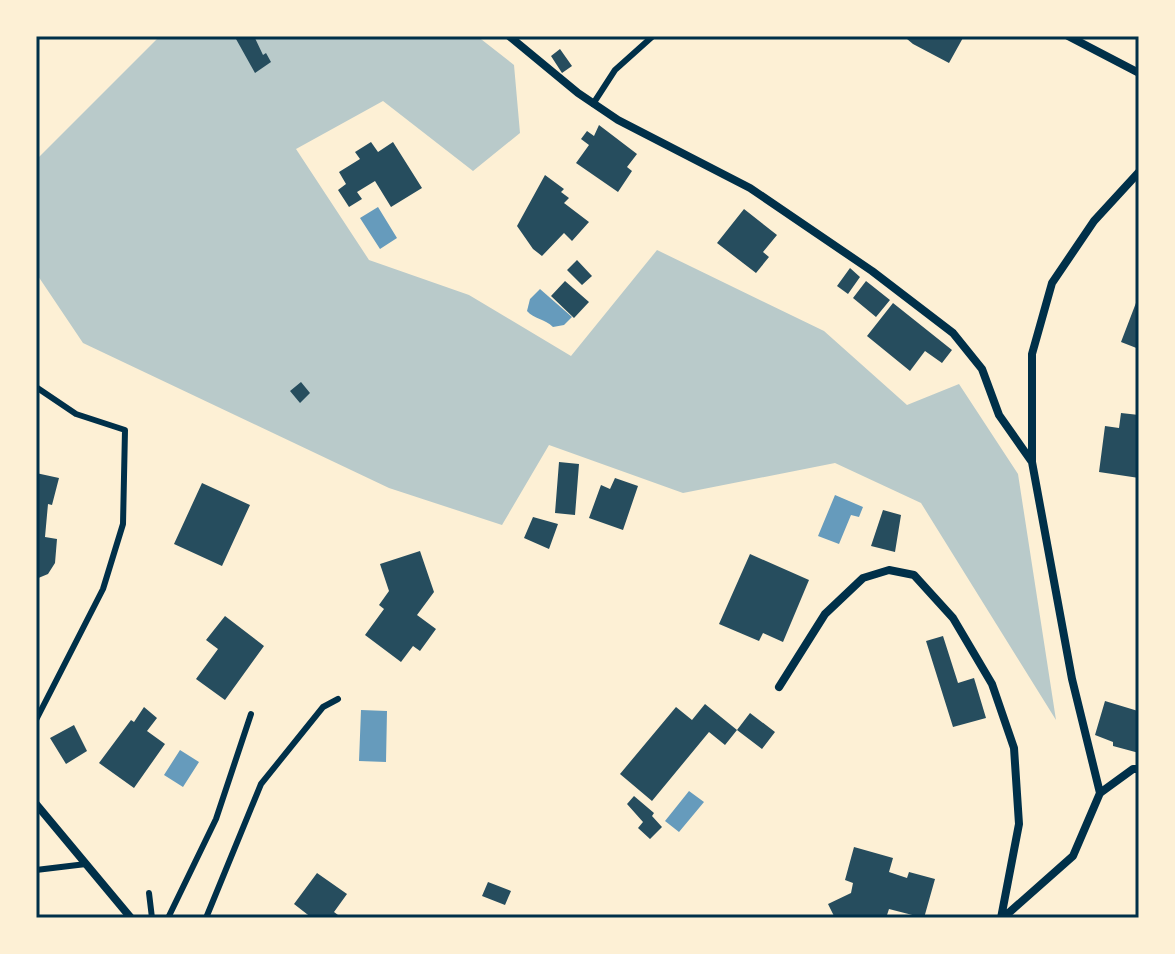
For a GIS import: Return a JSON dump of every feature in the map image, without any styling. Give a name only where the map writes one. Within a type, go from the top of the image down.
[{"type":"street","points":[[509,36],[593,104],[750,188],[872,271],[953,333],[982,369],[999,415],[1032,462]]},
{"type":"street","points":[[1068,36],[1139,73]]},
{"type":"street","points":[[1100,793],[1072,679],[1032,462],[1032,354],[1052,283],[1094,221],[1139,172]]},
{"type":"street","points":[[779,687],[825,614],[863,578],[889,570],[914,575],[953,618],[992,684],[1014,748],[1019,824],[1002,918]]},
{"type":"street","points":[[1002,918],[1073,856],[1100,793],[1133,769],[1139,769]]},
{"type":"street","points":[[36,804],[131,918]]},
{"type":"lane","points":[[593,104],[615,70],[653,36]]},
{"type":"lane","points":[[36,387],[76,414],[125,430],[123,524],[103,589],[36,720]]},
{"type":"lane","points":[[206,918],[261,784],[323,707],[338,699]]},
{"type":"lane","points":[[168,918],[216,819],[251,714]]},
{"type":"lane","points":[[36,870],[86,864]]},
{"type":"lane","points":[[149,893],[152,918]]},
{"type":"shaded area","points":[[160,36],[477,36],[514,65],[520,133],[473,171],[383,101],[296,149],[369,260],[469,295],[571,356],[657,250],[824,331],[907,405],[959,384],[1018,474],[1056,720],[921,503],[835,463],[683,493],[549,445],[502,525],[389,488],[83,343],[36,273],[36,160]]},
{"type":"water","points":[[378,207],[397,238],[380,249],[360,218]]},
{"type":"water","points":[[540,289],[572,317],[564,325],[553,327],[527,311],[530,299]]},
{"type":"water","points":[[835,495],[863,507],[859,517],[851,515],[839,544],[818,536]]},
{"type":"water","points":[[361,710],[387,711],[386,762],[359,761]]},
{"type":"water","points":[[180,750],[199,762],[183,787],[164,775]]},
{"type":"water","points":[[689,791],[704,802],[679,832],[665,821]]},
{"type":"building","points":[[254,36],[263,55],[266,53],[271,62],[255,73],[236,39]]},
{"type":"building","points":[[908,36],[964,36],[949,63],[913,44],[907,39]]},
{"type":"building","points":[[560,49],[572,66],[562,73],[551,56]]},
{"type":"building","points":[[599,125],[637,154],[627,167],[632,171],[618,192],[576,163],[589,145],[581,139],[587,131],[594,136]]},
{"type":"building","points":[[371,142],[378,152],[393,142],[422,188],[391,207],[375,181],[357,192],[362,199],[349,207],[338,190],[346,184],[339,172],[360,159],[355,152]]},
{"type":"building","points":[[545,175],[564,189],[561,192],[569,198],[564,203],[589,222],[572,241],[564,233],[542,256],[533,249],[517,226]]},
{"type":"building","points":[[744,209],[777,235],[763,252],[769,257],[756,273],[717,243]]},
{"type":"building","points":[[577,260],[592,276],[582,285],[567,270]]},
{"type":"building","points":[[850,268],[860,277],[848,294],[837,286]]},
{"type":"building","points":[[565,281],[589,302],[574,318],[551,296]]},
{"type":"building","points":[[866,281],[890,300],[876,317],[853,298]]},
{"type":"building","points":[[1139,295],[1139,349],[1121,342]]},
{"type":"building","points":[[893,303],[952,350],[942,363],[925,351],[910,371],[867,336]]},
{"type":"building","points":[[301,382],[310,393],[300,403],[290,391]]},
{"type":"building","points":[[1121,413],[1139,415],[1139,478],[1099,472],[1105,426],[1119,428]]},
{"type":"building","points":[[559,462],[579,464],[575,515],[555,513]]},
{"type":"building","points":[[36,473],[59,478],[52,505],[48,504],[45,537],[57,539],[55,563],[48,574],[36,579]]},
{"type":"building","points":[[615,478],[638,486],[623,530],[589,518],[601,485],[610,489]]},
{"type":"building","points":[[202,483],[250,505],[222,566],[174,544]]},
{"type":"building","points":[[883,510],[901,515],[895,552],[871,546]]},
{"type":"building","points":[[533,517],[558,524],[549,549],[524,538]]},
{"type":"building","points":[[420,551],[434,592],[417,615],[436,629],[420,651],[413,646],[401,662],[365,635],[384,609],[379,605],[389,591],[380,564]]},
{"type":"building","points":[[750,554],[809,580],[783,642],[763,633],[759,641],[719,624]]},
{"type":"building","points":[[225,616],[264,646],[225,700],[196,679],[218,649],[206,640]]},
{"type":"building","points":[[943,636],[958,683],[974,678],[986,718],[953,727],[926,641]]},
{"type":"building","points":[[1105,701],[1138,711],[1139,753],[1113,746],[1113,742],[1095,735]]},
{"type":"building","points":[[705,704],[737,730],[725,745],[709,732],[652,801],[620,774],[676,707],[692,720]]},
{"type":"building","points":[[144,707],[157,718],[147,731],[165,744],[134,788],[99,763]]},
{"type":"building","points":[[750,713],[775,732],[762,749],[737,730]]},
{"type":"building","points":[[74,725],[87,751],[66,764],[50,738]]},
{"type":"building","points":[[634,796],[654,813],[652,816],[662,827],[650,839],[638,828],[643,822],[627,804]]},
{"type":"building","points":[[854,847],[893,858],[889,872],[907,878],[909,872],[935,879],[924,918],[889,909],[886,918],[835,918],[828,904],[851,893],[853,883],[845,880]]},
{"type":"building","points":[[317,873],[347,894],[334,912],[342,918],[312,918],[294,904]]},
{"type":"building","points":[[488,882],[511,891],[505,905],[482,896]]}]
